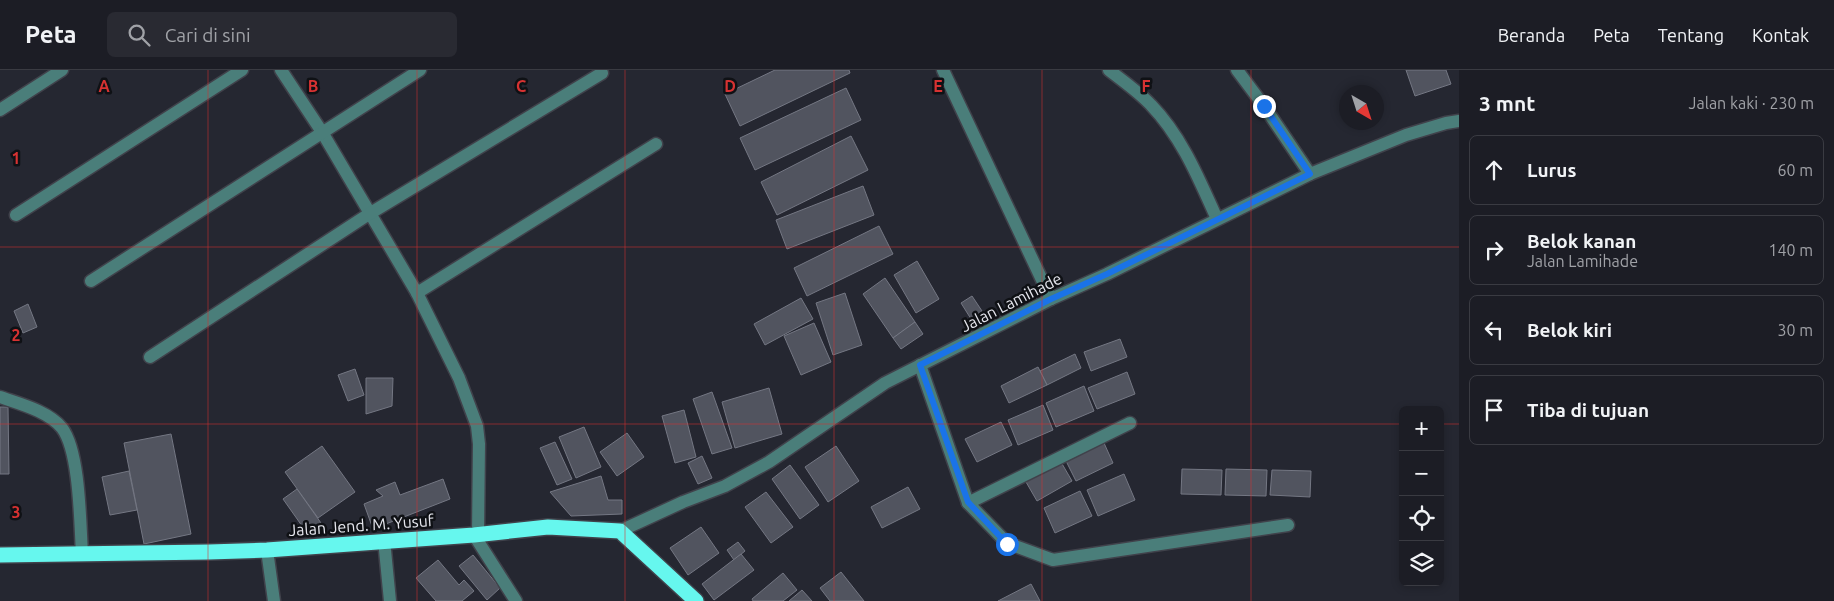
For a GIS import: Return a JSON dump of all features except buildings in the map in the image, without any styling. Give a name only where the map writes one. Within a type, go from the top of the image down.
[{"type":"highway","name":"Jalan Jend. M. Yusuf","points":[[0,555],[267,550],[384,540],[476,535],[548,527],[620,531]]},
{"type":"highway","points":[[620,531],[696,601]]},
{"type":"street","points":[[0,110],[62,70]]},
{"type":"street","points":[[16,215],[242,70]]},
{"type":"street","points":[[281,70],[322,132],[417,293],[459,378],[477,426],[479,444],[476,535],[516,601]]},
{"type":"street","points":[[91,281],[420,70]]},
{"type":"street","points":[[943,70],[1051,299]]},
{"type":"street","points":[[1109,70],[1151,105],[1171,131],[1193,167],[1217,219]]},
{"type":"street","points":[[1237,70],[1310,174]]},
{"type":"street","points":[[150,357],[369,214],[602,73]]},
{"type":"street","name":"Jalan Lamihade","points":[[620,531],[683,502],[724,486],[768,462],[885,383],[1051,299],[1107,274],[1310,174],[1406,135],[1459,121]]},
{"type":"street","points":[[417,293],[656,144]]},
{"type":"street","points":[[920,365],[968,502],[1007,544],[1053,560],[1288,525]]},
{"type":"street","points":[[0,397],[49,417],[61,428],[68,440],[74,458],[82,554]]},
{"type":"street","points":[[968,502],[1130,423]]},
{"type":"street","points":[[384,540],[390,601]]},
{"type":"street","points":[[267,550],[274,601]]},
{"type":"route","points":[[1007,544],[968,502],[920,365],[1051,299],[1107,274],[1310,174],[1264,106]]}]
